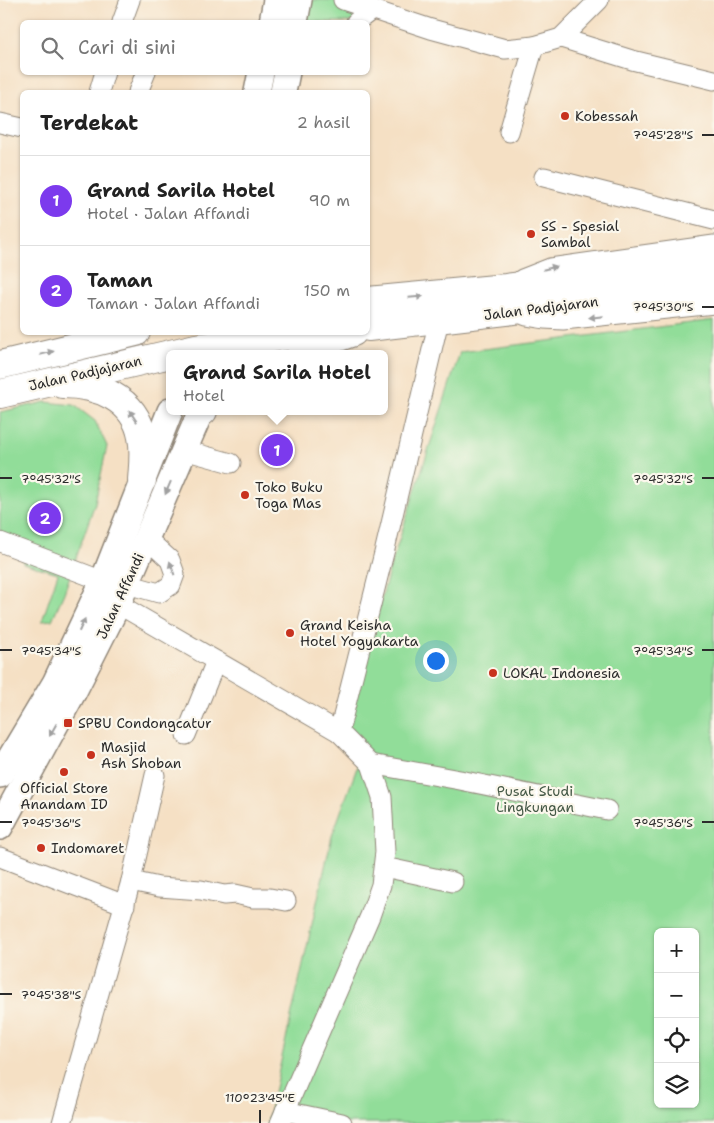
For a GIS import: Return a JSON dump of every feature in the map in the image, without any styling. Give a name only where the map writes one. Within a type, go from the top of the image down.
[{"type":"highway","name":"Jalan Padjajaran","points":[[370,322],[506,300],[714,262]]},
{"type":"highway","name":"Jalan Padjajaran","points":[[370,323],[439,320],[506,300],[714,287]]},
{"type":"highway","name":"Jalan Padjajaran","points":[[177,350],[197,345],[295,335]]},
{"type":"highway","points":[[300,350],[336,335]]},
{"type":"highway","name":"Jalan Padjajaran","points":[[0,364],[106,336]]},
{"type":"highway","name":"Jalan Padjajaran","points":[[0,394],[166,353]]},
{"type":"highway","points":[[39,384],[80,384],[103,390],[122,402],[132,413],[142,436],[142,480]]},
{"type":"main road","points":[[272,20],[276,0]]},
{"type":"main road","points":[[295,20],[299,0]]},
{"type":"main road","points":[[257,90],[260,75]]},
{"type":"main road","name":"Jalan Affandi","points":[[116,590],[142,480],[168,415]]},
{"type":"main road","name":"Jalan Affandi","points":[[0,827],[65,687],[116,590],[146,538],[201,415]]},
{"type":"main road","name":"Jalan Affandi","points":[[3,766],[65,687]]},
{"type":"street","points":[[123,20],[130,0]]},
{"type":"street","points":[[343,0],[504,49],[534,46],[561,38],[599,0]]},
{"type":"street","points":[[359,20],[372,10]]},
{"type":"street","points":[[561,38],[632,60],[714,80]]},
{"type":"street","points":[[508,132],[534,46]]},
{"type":"street","points":[[100,90],[104,75]]},
{"type":"street","points":[[139,90],[145,75]]},
{"type":"street","points":[[0,123],[20,128]]},
{"type":"street","points":[[544,177],[714,220]]},
{"type":"street","points":[[714,245],[550,268],[534,273],[506,300],[544,319],[563,320],[714,304]]},
{"type":"street","points":[[339,732],[385,549],[439,320]]},
{"type":"street","points":[[184,450],[231,463]]},
{"type":"street","points":[[116,590],[158,593],[172,585],[175,574],[170,560],[146,538]]},
{"type":"street","points":[[0,542],[116,590],[216,661],[339,732],[371,764],[382,797],[384,867],[381,885],[370,916],[283,1117],[342,1123]]},
{"type":"street","points":[[186,735],[216,661]]},
{"type":"street","points":[[371,764],[607,810]]},
{"type":"street","points":[[62,1123],[125,905],[155,775]]},
{"type":"street","points":[[0,857],[125,905]]},
{"type":"street","points":[[384,867],[453,882]]},
{"type":"street","points":[[131,881],[159,887],[201,890],[224,895],[235,894],[253,898],[270,898],[286,901]]},
{"type":"green space","points":[[299,0],[343,0],[372,10],[359,20],[295,20]]},
{"type":"green space","name":"Pusat Studi Lingkungan","points":[[714,320],[714,1123],[267,1123],[332,836],[363,751],[341,742],[390,568],[460,352]]},
{"type":"green space","points":[[46,402],[74,405],[95,421],[107,446],[95,503],[64,593],[52,620],[42,621],[58,573],[23,563],[23,546],[0,539],[0,412]]},
{"type":"place","name":"Kobessah","points":[[565,116]]},
{"type":"place","name":"SS - Spesial Sambal","points":[[531,234]]},
{"type":"place","name":"Grand Sarila Hotel","points":[[277,450]]},
{"type":"place","name":"Toko Buku Toga Mas","points":[[245,495]]},
{"type":"place","name":"Taman","points":[[45,518]]},
{"type":"place","name":"Grand Keisha Hotel Yogyakarta","points":[[290,633]]},
{"type":"place","name":"LOKAL Indonesia","points":[[493,673]]},
{"type":"place","name":"SPBU Condongcatur","points":[[68,723]]},
{"type":"place","name":"Masjid Ash Shoban","points":[[91,755]]},
{"type":"place","name":"Official Store Anandam ID","points":[[64,772]]},
{"type":"place","name":"Indomaret","points":[[41,848]]}]
